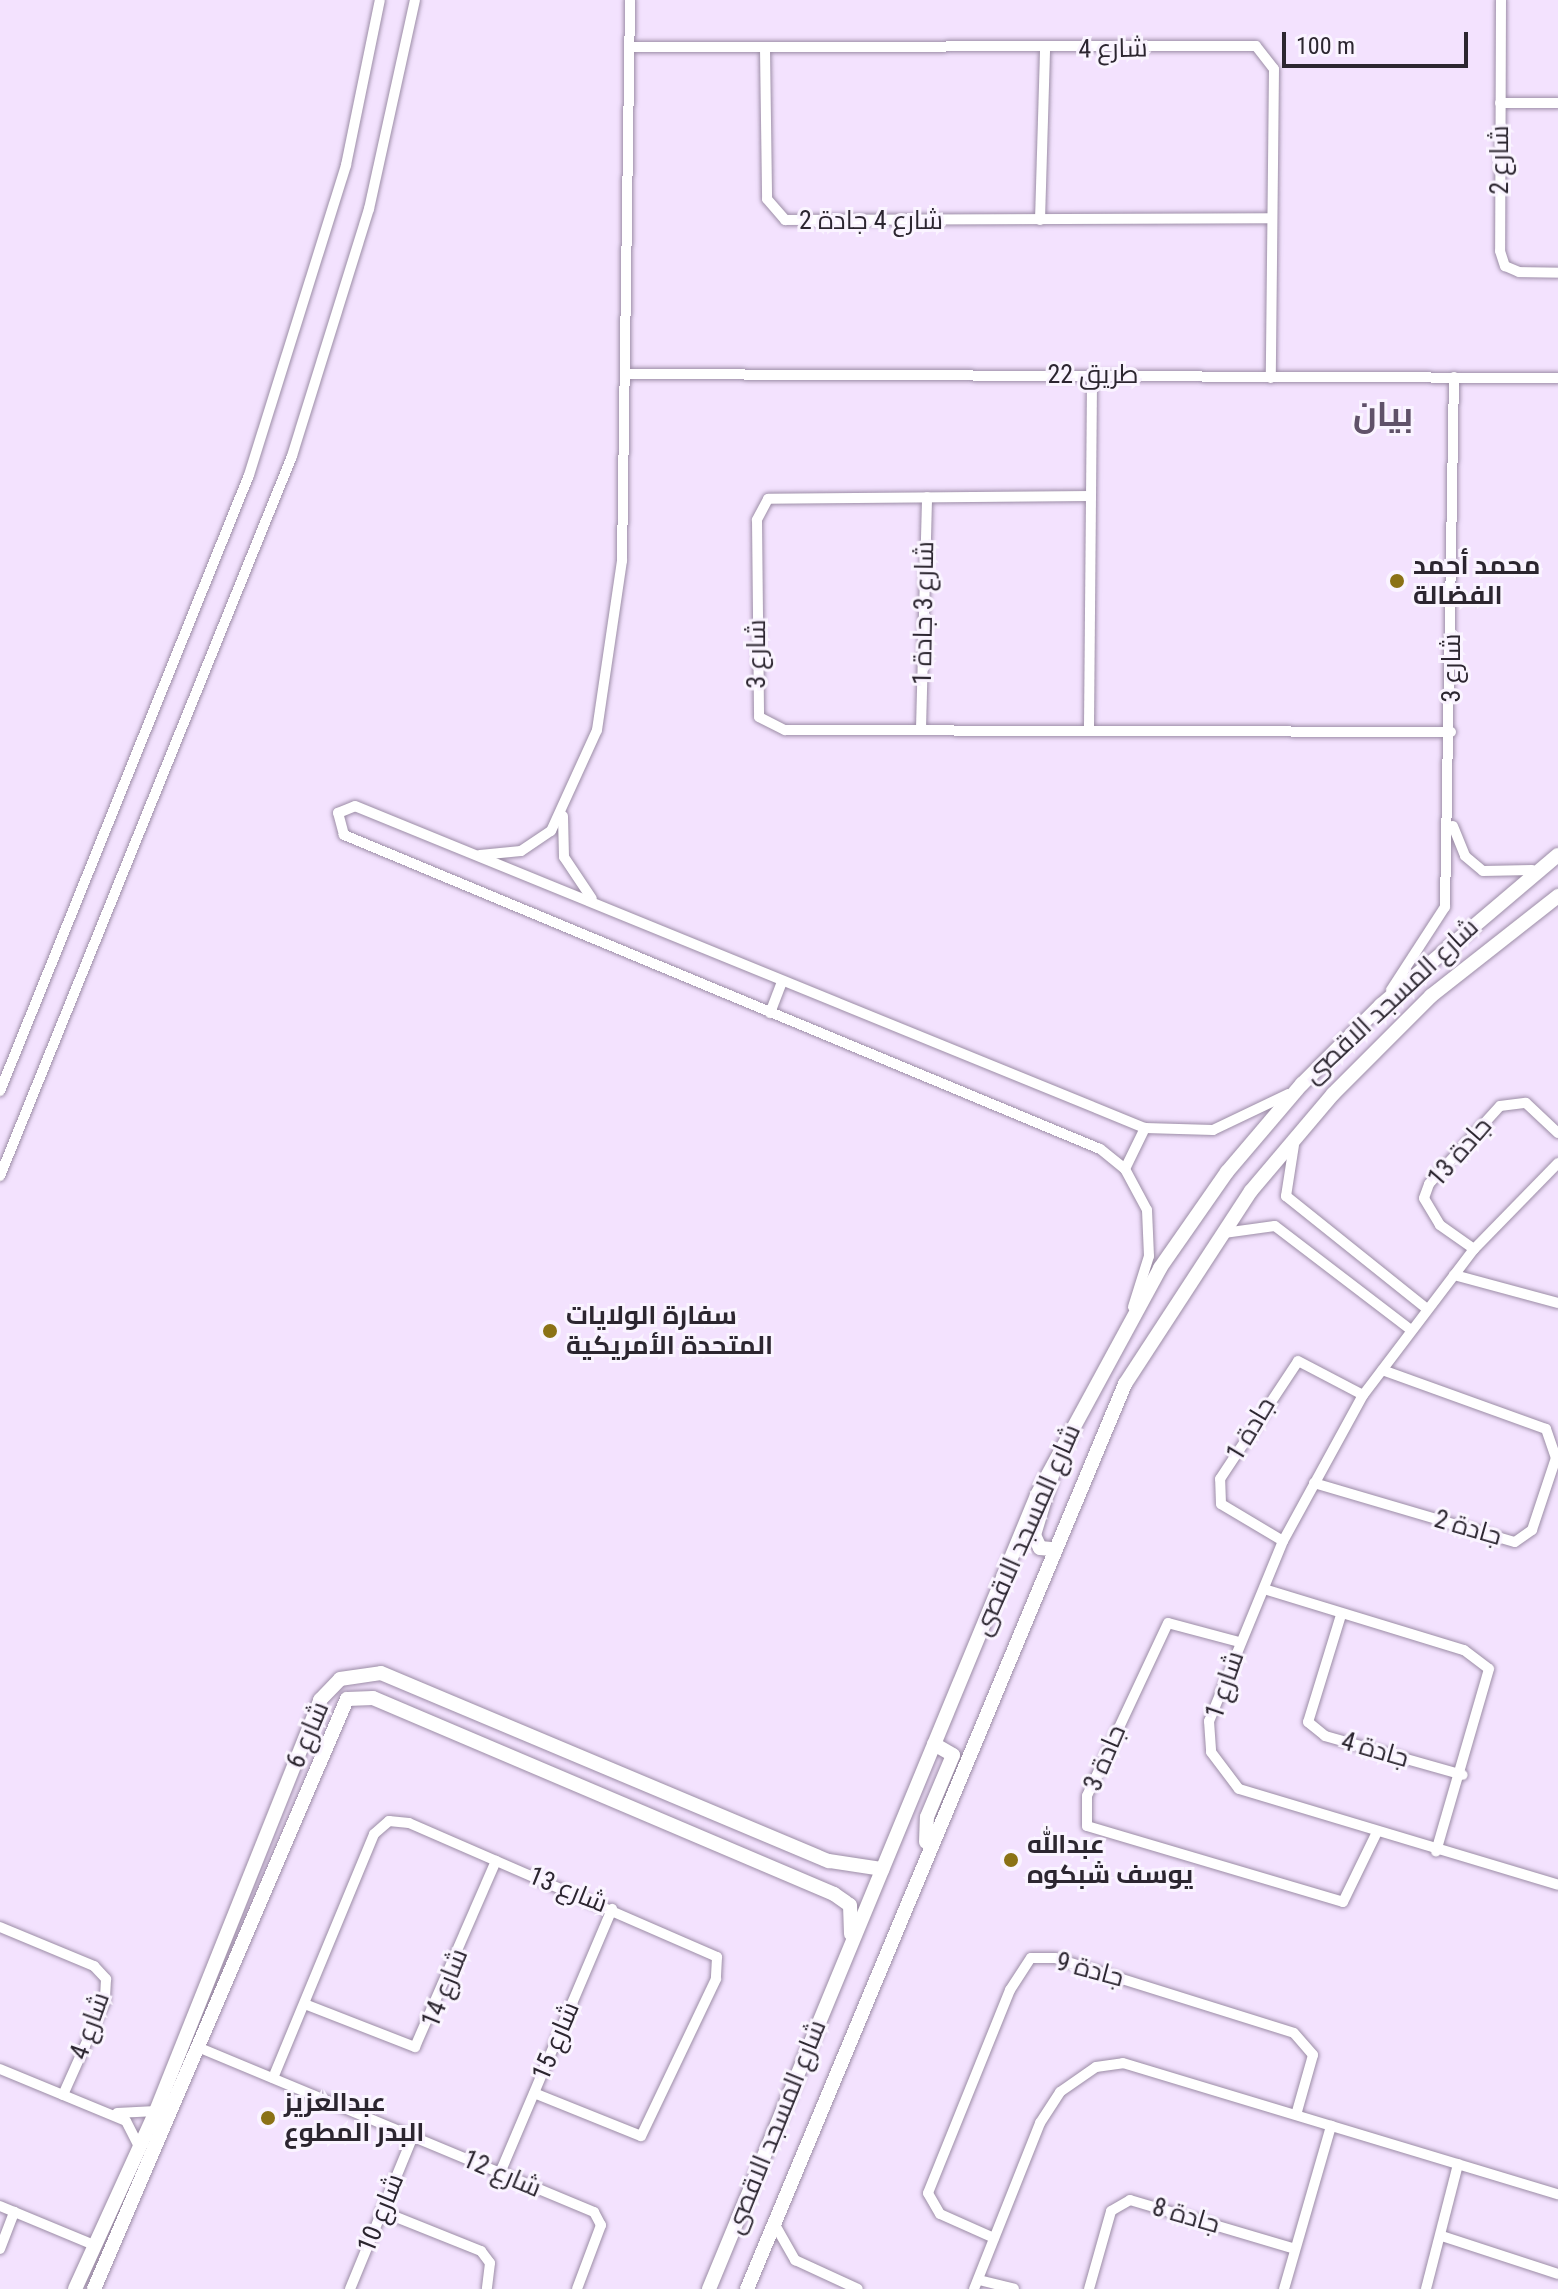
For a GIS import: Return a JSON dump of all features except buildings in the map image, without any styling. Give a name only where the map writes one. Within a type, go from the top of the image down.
[{"type":"main road","name":"شارع المسجد الاقصى","points":[[709,2289],[1053,1464],[1128,1323],[1227,1172],[1302,1084],[1381,1005],[1532,870],[1558,855]]},
{"type":"main road","name":"شارع المسجد الاقصى","points":[[747,2289],[1051,1549],[1125,1384],[1222,1233],[1296,1136],[1431,996],[1558,896]]},
{"type":"main road","points":[[1051,1549],[1040,1548],[1034,1535],[1055,1479],[1053,1464]]},
{"type":"main road","name":"شارع 6","points":[[75,2289],[156,2111],[329,1687],[348,1674],[381,1673],[806,1852],[882,1869]]},
{"type":"main road","name":"شارع 6","points":[[94,2289],[200,2048],[341,1705],[367,1696],[796,1877],[850,1905],[846,1957]]},
{"type":"main road","points":[[925,1855],[927,1817],[953,1755],[934,1744]]},
{"type":"main road","points":[[299,1757],[315,1764]]},
{"type":"main road","points":[[796,1877],[806,1852]]},
{"type":"street","points":[[0,1091],[249,475],[343,178],[380,0]]},
{"type":"street","points":[[0,1176],[292,456],[369,209],[415,0]]},
{"type":"street","points":[[468,853],[521,851],[563,814],[597,730],[622,561],[628,374],[630,0]]},
{"type":"street","name":"شارع 2","points":[[1501,0],[1500,103],[1505,266],[1558,273]]},
{"type":"street","name":"شارع 4","points":[[630,47],[1045,51],[1256,46],[1269,54],[1271,378]]},
{"type":"street","name":"شارع 4 جادة 2","points":[[765,49],[767,199],[785,220],[1271,218]]},
{"type":"street","points":[[1040,220],[1045,51]]},
{"type":"street","points":[[1500,103],[1558,103]]},
{"type":"street","name":"طريق 22","points":[[628,374],[1558,378]]},
{"type":"street","points":[[1089,727],[1092,375]]},
{"type":"street","name":"شارع 3","points":[[1381,1005],[1442,916],[1451,815],[1454,377]]},
{"type":"street","name":"شارع 3","points":[[1091,496],[927,497],[783,493],[768,499],[757,520],[759,717],[785,730],[1089,727],[1451,732]]},
{"type":"street","name":"شارع 3 جادة 1","points":[[921,729],[927,497]]},
{"type":"street","points":[[1128,1323],[1150,1241],[1142,1195],[1125,1169],[1100,1149],[344,835],[336,819],[355,806],[1145,1128],[1179,1133],[1230,1126],[1302,1084]]},
{"type":"street","points":[[563,814],[569,870],[605,908]]},
{"type":"street","name":"شارع 3","points":[[1451,815],[1472,864],[1493,873],[1532,870]]},
{"type":"street","points":[[770,1013],[782,981]]},
{"type":"street","name":"جادة 13","points":[[1474,1249],[1440,1225],[1424,1198],[1429,1184],[1500,1106],[1526,1103],[1558,1133]]},
{"type":"street","points":[[1125,1169],[1145,1128]]},
{"type":"street","points":[[1296,1136],[1286,1196],[1427,1309]]},
{"type":"street","name":"شارع 1","points":[[1558,1163],[1474,1249],[1363,1395],[1283,1541],[1209,1721],[1221,1771],[1239,1789],[1272,1803],[1558,1885]]},
{"type":"street","points":[[1222,1233],[1275,1226],[1411,1330]]},
{"type":"street","points":[[1454,1275],[1558,1303]]},
{"type":"street","name":"جادة 1","points":[[1283,1541],[1221,1504],[1220,1479],[1298,1361],[1363,1395]]},
{"type":"street","name":"جادة 2","points":[[1314,1483],[1515,1542],[1532,1530],[1556,1458],[1546,1429],[1382,1370]]},
{"type":"street","points":[[1264,1589],[1341,1615],[1464,1650],[1489,1669],[1463,1775],[1436,1851]]},
{"type":"street","name":"جادة 4","points":[[1341,1615],[1308,1722],[1325,1736],[1463,1775]]},
{"type":"street","name":"جادة 3","points":[[1239,1642],[1168,1623],[1087,1796],[1087,1826],[1343,1902],[1376,1834]]},
{"type":"street","name":"شارع 13","points":[[273,2078],[307,2005],[374,1834],[389,1821],[409,1823],[700,1945],[717,1957],[716,1979],[641,2136],[534,2093]]},
{"type":"street","name":"شارع 14","points":[[307,2005],[415,2047],[496,1861]]},
{"type":"street","name":"شارع 15","points":[[500,2173],[612,1909]]},
{"type":"street","name":"شارع 4","points":[[0,1927],[94,1966],[106,1979],[105,2001],[63,2095]]},
{"type":"street","name":"جادة 9","points":[[994,2238],[940,2214],[928,2193],[1010,1990],[1031,1958],[1055,1958],[1294,2033],[1313,2055],[1296,2115]]},
{"type":"street","name":"شارع 12","points":[[200,2048],[500,2173],[599,2218],[577,2289]]},
{"type":"street","points":[[1014,2289],[976,2284],[1040,2123],[1060,2092],[1096,2067],[1123,2063],[1558,2194]]},
{"type":"street","name":"شارع 4","points":[[0,2069],[111,2113],[134,2130],[139,2146]]},
{"type":"street","name":"شارع 4","points":[[111,2113],[156,2111]]},
{"type":"street","points":[[1284,2289],[1331,2126]]},
{"type":"street","name":"شارع 10","points":[[350,2289],[413,2136]]},
{"type":"street","points":[[1426,2289],[1458,2164]]},
{"type":"street","name":"جادة 8","points":[[1089,2289],[1111,2211],[1130,2200],[1295,2249]]},
{"type":"street","points":[[0,2206],[94,2245]]},
{"type":"street","points":[[381,2211],[481,2251],[490,2263],[487,2289]]},
{"type":"street","points":[[0,2249],[14,2212]]},
{"type":"street","points":[[774,2223],[795,2260],[858,2289]]},
{"type":"street","points":[[1442,2236],[1558,2274]]},
{"type":"place","name":"محمد أحمد الفضالة","points":[[1397,581]]},
{"type":"place","name":"سفارة الولايات المتحدة الأمريكية","points":[[550,1331]]},
{"type":"place","name":"عبدالله يوسف شبكوه","points":[[1011,1860]]},
{"type":"place","name":"عبدالعزيز البدر المطوع","points":[[268,2118]]},
{"type":"district","name":"بيان","points":[[1383,415]]}]
